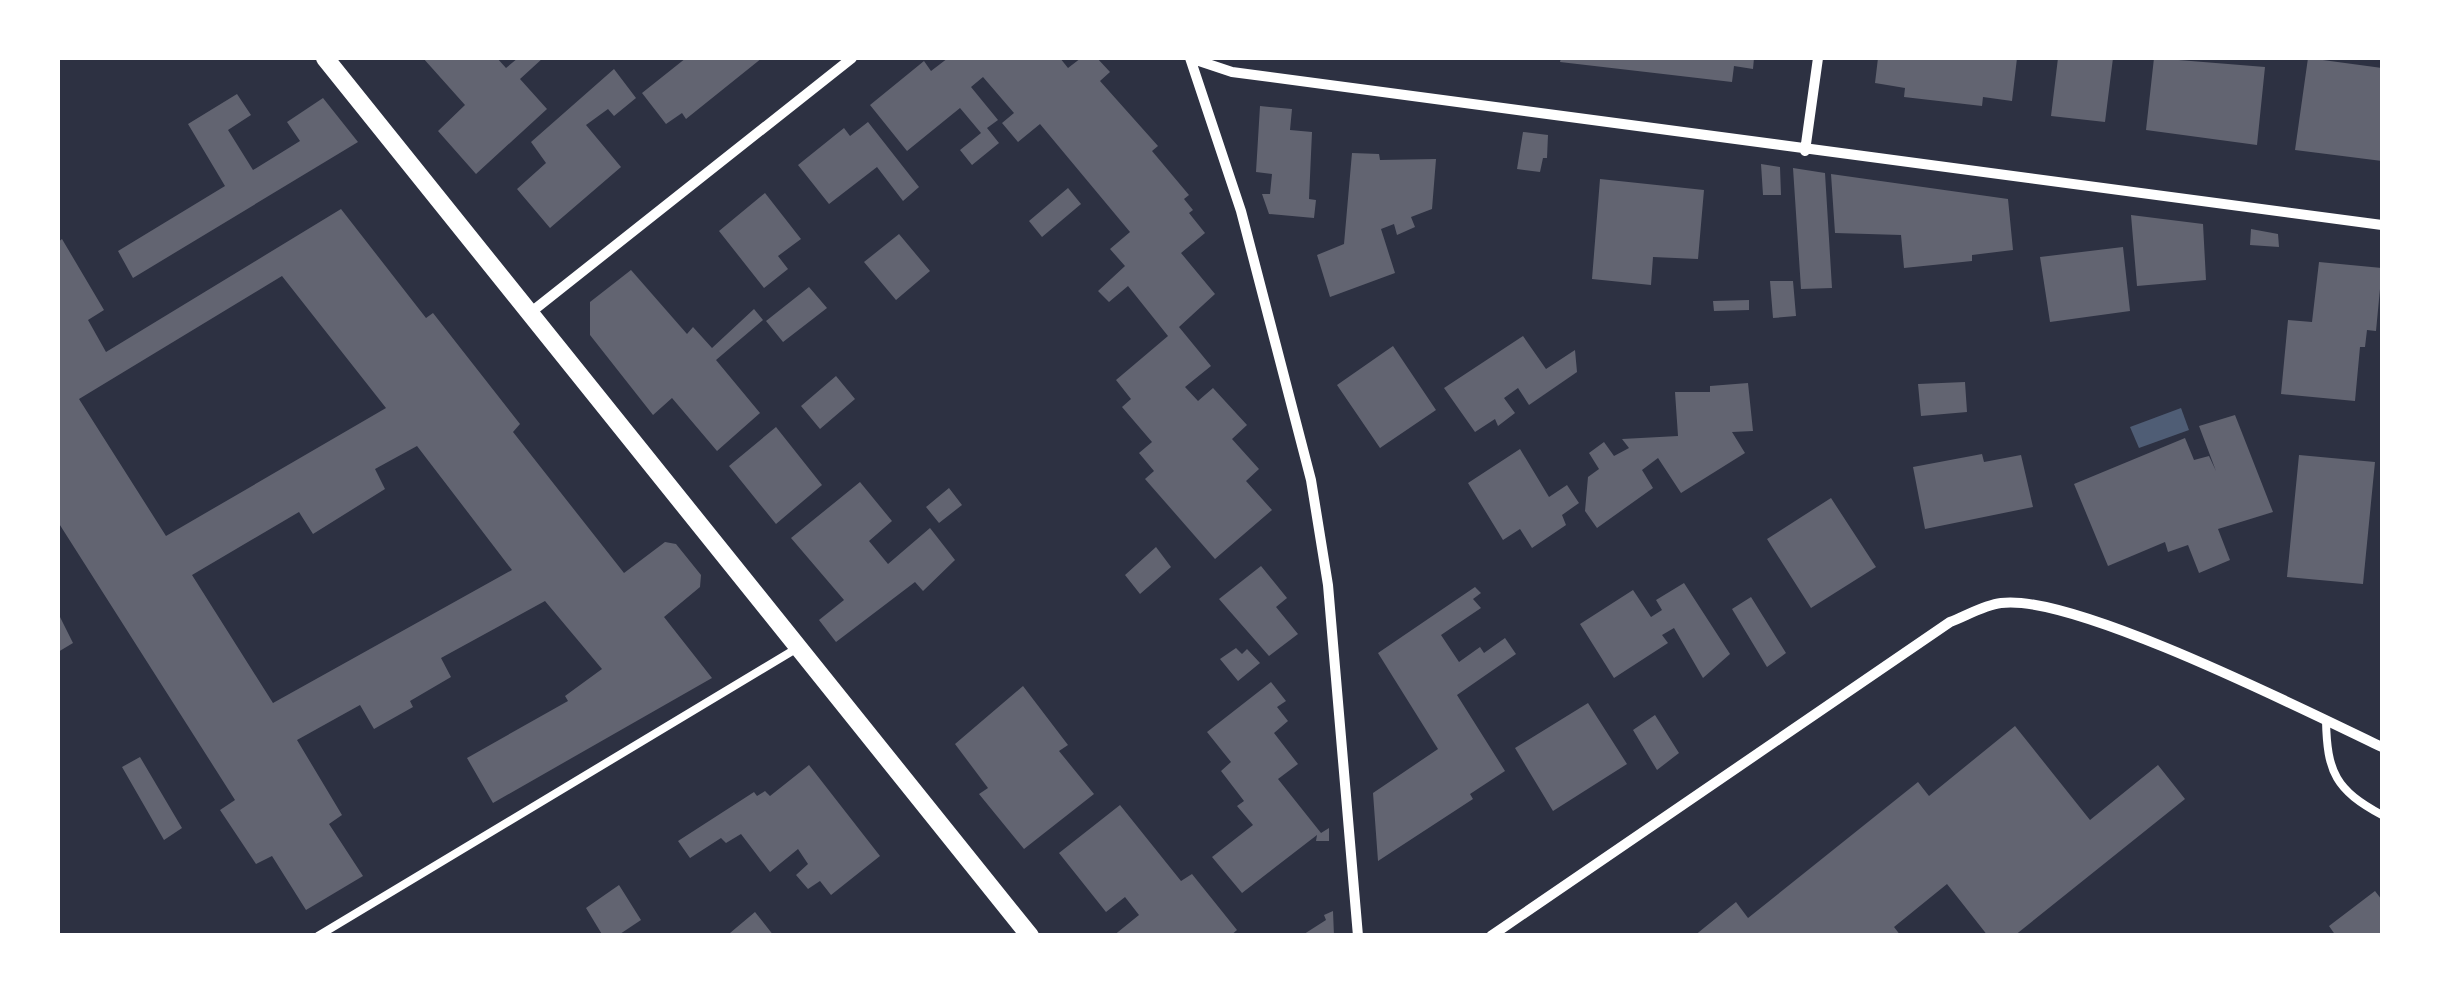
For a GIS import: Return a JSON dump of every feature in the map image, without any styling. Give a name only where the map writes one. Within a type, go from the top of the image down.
[{"type":"street","points":[[325,58],[1030,936]]},
{"type":"street","points":[[530,313],[852,58]]},
{"type":"street","points":[[1190,58],[1232,72],[2382,225]]},
{"type":"street","points":[[1190,58],[1241,212],[1311,480],[1328,585],[1358,936]]},
{"type":"street","points":[[1805,151],[1818,58]]},
{"type":"street","points":[[1491,936],[1950,622],[2000,603],[2040,604],[2124,634],[2382,747]]},
{"type":"lane","points":[[318,936],[799,647]]},
{"type":"lane","points":[[2326,720],[2327,761],[2349,797],[2382,815]]},
{"type":"water","points":[[2181,408],[2189,430],[2139,448],[2130,427]]},
{"type":"building","points":[[423,58],[497,58],[506,68],[518,58],[543,58],[520,79],[547,109],[476,174],[438,131],[465,105]]},
{"type":"building","points":[[686,58],[762,58],[686,119],[682,113],[666,124],[642,93]]},
{"type":"building","points":[[948,58],[1060,58],[1068,68],[1081,58],[1097,58],[1110,72],[1100,81],[1158,146],[1152,151],[1189,195],[1184,199],[1193,210],[1189,213],[1205,233],[1181,253],[1215,294],[1179,327],[1211,366],[1185,387],[1198,401],[1213,388],[1247,425],[1232,439],[1259,469],[1246,481],[1272,510],[1215,559],[1145,479],[1154,471],[1139,453],[1152,442],[1122,407],[1131,399],[1116,380],[1168,336],[1128,286],[1109,302],[1098,291],[1125,266],[1110,249],[1130,232],[1040,124],[1018,142],[1002,123],[1014,113],[983,77],[971,87],[998,120],[987,128],[999,143],[972,165],[960,150],[981,133],[960,108],[907,151],[870,105],[924,61],[931,71]]},
{"type":"building","points":[[1561,58],[1754,58],[1753,69],[1734,66],[1732,82],[1560,62]]},
{"type":"building","points":[[1878,58],[2017,58],[2012,101],[1983,97],[1982,106],[1904,97],[1905,88],[1875,83]]},
{"type":"building","points":[[2058,58],[2113,58],[2105,122],[2051,116]]},
{"type":"building","points":[[2154,58],[2265,67],[2257,145],[2146,130]]},
{"type":"building","points":[[2308,58],[2382,68],[2382,161],[2295,150]]},
{"type":"building","points":[[614,69],[636,98],[614,116],[608,109],[586,125],[621,167],[550,228],[517,189],[546,163],[531,142]]},
{"type":"building","points":[[237,94],[251,115],[228,130],[253,170],[300,141],[287,122],[323,98],[358,142],[133,278],[118,251],[225,186],[188,124]]},
{"type":"building","points":[[1260,106],[1292,109],[1290,130],[1312,132],[1309,199],[1316,200],[1314,218],[1269,214],[1262,194],[1270,194],[1272,174],[1256,172]]},
{"type":"building","points":[[868,122],[919,187],[903,201],[877,167],[829,204],[798,165],[844,128],[850,136]]},
{"type":"building","points":[[1523,132],[1548,135],[1547,158],[1543,158],[1540,172],[1517,169]]},
{"type":"building","points":[[1352,153],[1379,154],[1380,160],[1436,159],[1432,209],[1411,217],[1415,227],[1397,235],[1394,224],[1381,229],[1395,273],[1330,297],[1317,255],[1344,244]]},
{"type":"building","points":[[1761,164],[1780,167],[1781,195],[1763,195]]},
{"type":"building","points":[[1793,168],[1825,173],[1832,288],[1801,289]]},
{"type":"building","points":[[1831,174],[2008,199],[2013,250],[1972,255],[1972,261],[1904,268],[1901,235],[1835,233]]},
{"type":"building","points":[[1600,179],[1704,190],[1698,259],[1653,257],[1651,285],[1592,279]]},
{"type":"building","points":[[1068,188],[1081,204],[1042,237],[1029,221]]},
{"type":"building","points":[[765,193],[801,239],[778,256],[788,269],[764,288],[719,231]]},
{"type":"building","points":[[341,209],[426,318],[433,313],[520,424],[513,432],[624,573],[665,542],[676,544],[701,575],[700,587],[664,617],[712,678],[493,803],[467,758],[568,701],[565,696],[602,669],[545,601],[441,658],[451,677],[410,701],[413,707],[374,729],[360,705],[297,740],[342,815],[329,824],[363,876],[306,910],[272,856],[256,864],[220,810],[235,800],[58,522],[58,242],[62,239],[104,310],[88,320],[106,352]],"holes":[[[282,276],[386,408],[166,536],[79,399]],[[417,446],[512,570],[273,703],[192,575],[299,512],[313,534],[385,489],[375,469]]]},
{"type":"building","points":[[2131,215],[2203,224],[2206,280],[2137,286]]},
{"type":"building","points":[[2251,229],[2278,234],[2279,247],[2250,245]]},
{"type":"building","points":[[899,234],[930,271],[896,300],[864,262]]},
{"type":"building","points":[[2123,247],[2130,311],[2050,322],[2040,257]]},
{"type":"building","points":[[2319,262],[2382,268],[2376,331],[2367,330],[2365,347],[2360,347],[2355,401],[2281,394],[2288,320],[2312,322]]},
{"type":"building","points":[[631,270],[687,334],[693,327],[712,348],[754,309],[763,320],[716,360],[760,413],[717,451],[672,398],[653,415],[590,335],[590,302]]},
{"type":"building","points":[[1770,281],[1793,281],[1796,316],[1773,318]]},
{"type":"building","points":[[809,287],[827,308],[783,342],[766,321]]},
{"type":"building","points":[[1749,300],[1749,310],[1714,311],[1713,301]]},
{"type":"building","points":[[1523,336],[1546,369],[1575,350],[1577,372],[1529,405],[1518,388],[1504,398],[1515,413],[1498,426],[1495,419],[1475,432],[1444,388]]},
{"type":"building","points":[[1393,346],[1436,410],[1380,448],[1337,385]]},
{"type":"building","points":[[836,376],[855,399],[820,429],[801,406]]},
{"type":"building","points":[[1965,382],[1967,412],[1921,416],[1918,384]]},
{"type":"building","points":[[1748,383],[1753,431],[1732,432],[1745,453],[1681,493],[1658,458],[1642,470],[1653,488],[1597,528],[1585,511],[1588,477],[1599,469],[1589,453],[1604,442],[1614,456],[1629,448],[1622,439],[1678,436],[1675,392],[1710,392],[1710,386]]},
{"type":"building","points":[[2235,415],[2273,512],[2218,529],[2230,560],[2199,573],[2188,545],[2168,552],[2165,542],[2108,566],[2074,484],[2185,438],[2194,460],[2209,456],[2216,471],[2199,426]]},
{"type":"building","points":[[776,427],[822,485],[776,524],[729,466]]},
{"type":"building","points":[[1520,449],[1549,497],[1567,485],[1579,503],[1562,515],[1566,525],[1532,548],[1520,529],[1503,540],[1468,483]]},
{"type":"building","points":[[1982,454],[1984,462],[2021,455],[2033,507],[1925,529],[1913,467]]},
{"type":"building","points":[[2299,455],[2375,462],[2363,584],[2287,577]]},
{"type":"building","points":[[860,482],[892,521],[869,541],[888,564],[930,528],[955,560],[923,591],[915,582],[836,642],[819,620],[844,600],[791,538]]},
{"type":"building","points":[[949,488],[962,505],[939,523],[926,507]]},
{"type":"building","points":[[1831,498],[1876,567],[1811,608],[1767,539]]},
{"type":"building","points":[[1156,547],[1171,567],[1140,594],[1125,575]]},
{"type":"building","points":[[1261,566],[1287,598],[1276,607],[1298,634],[1269,656],[1219,599]]},
{"type":"building","points":[[1684,583],[1730,654],[1703,678],[1674,628],[1662,635],[1668,643],[1614,678],[1580,624],[1633,590],[1651,617],[1662,610],[1656,600]]},
{"type":"building","points":[[1475,587],[1481,593],[1473,599],[1481,608],[1441,635],[1459,662],[1480,647],[1484,653],[1505,638],[1516,654],[1457,695],[1505,771],[1470,794],[1473,799],[1378,861],[1373,793],[1438,749],[1378,653]]},
{"type":"building","points":[[1751,597],[1786,653],[1767,667],[1732,609]]},
{"type":"building","points":[[58,613],[73,643],[58,652]]},
{"type":"building","points":[[1236,648],[1242,654],[1247,649],[1260,663],[1238,681],[1220,659]]},
{"type":"building","points":[[1271,682],[1286,701],[1277,707],[1288,721],[1274,733],[1298,764],[1278,779],[1321,833],[1329,828],[1329,841],[1316,841],[1317,835],[1242,893],[1212,857],[1253,825],[1237,806],[1244,801],[1221,771],[1231,762],[1207,732]]},
{"type":"building","points":[[1023,686],[1068,745],[1059,751],[1094,794],[1024,849],[979,794],[988,788],[955,744]]},
{"type":"building","points":[[1588,703],[1627,764],[1553,811],[1515,748]]},
{"type":"building","points":[[1655,715],[1679,753],[1657,770],[1633,730]]},
{"type":"building","points":[[2015,726],[2090,820],[2158,765],[2185,799],[2014,936],[1988,936],[1947,884],[1894,927],[1901,936],[1694,936],[1736,902],[1748,918],[1918,782],[1929,796]]},
{"type":"building","points":[[140,757],[182,828],[164,840],[122,767]]},
{"type":"building","points":[[809,765],[880,856],[831,895],[820,881],[808,889],[796,875],[808,864],[798,849],[770,872],[741,834],[726,843],[721,838],[690,858],[678,841],[754,792],[757,796],[765,791],[770,796]]},
{"type":"building","points":[[1120,805],[1181,881],[1192,874],[1237,930],[1230,936],[1113,936],[1139,915],[1125,897],[1106,912],[1059,853]]},
{"type":"building","points":[[619,885],[641,920],[617,936],[603,936],[586,908]]},
{"type":"building","points":[[2375,891],[2382,900],[2382,936],[2336,936],[2329,926]]},
{"type":"building","points":[[1333,911],[1334,936],[1301,936],[1326,920],[1324,915]]},
{"type":"building","points":[[755,912],[774,936],[732,936],[730,933]]}]
